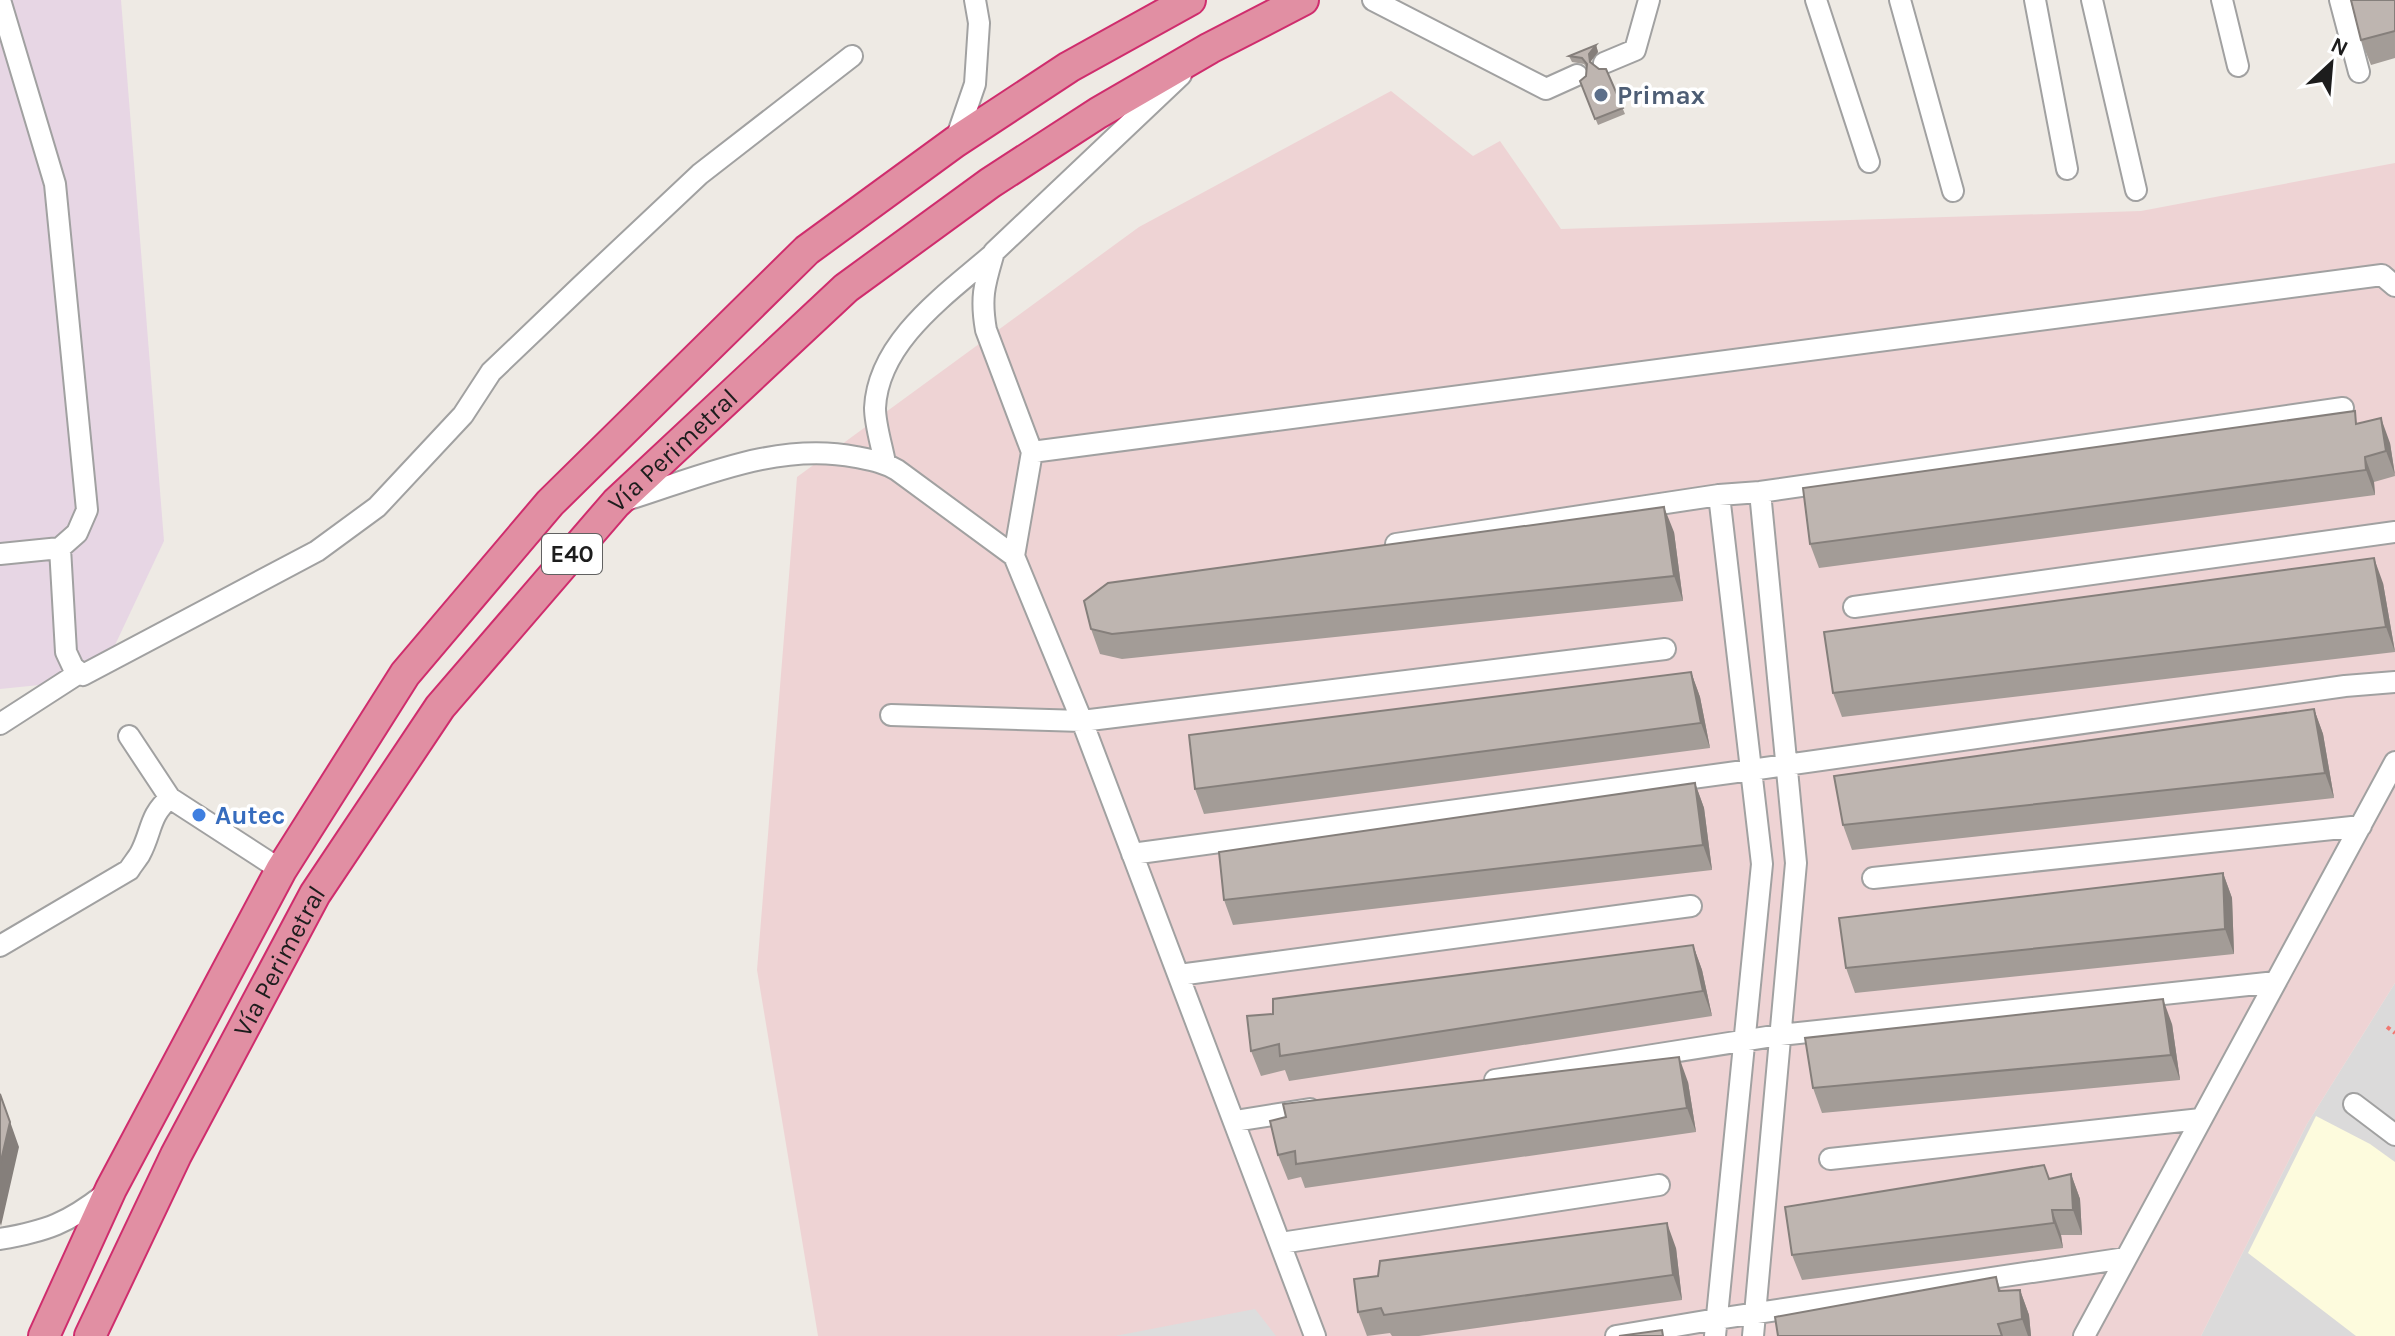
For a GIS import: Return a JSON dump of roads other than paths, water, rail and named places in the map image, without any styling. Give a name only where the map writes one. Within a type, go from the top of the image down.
[{"type":"highway","name":"Vía Perimetral","points":[[44,1336],[111,1189],[281,870],[405,674],[550,503],[807,250],[955,142],[1069,67],[1190,0]]},
{"type":"highway","name":"Vía Perimetral","points":[[90,1336],[176,1155],[315,894],[440,707],[616,503],[846,288],[990,183],[1098,113],[1210,48],[1303,0]]},
{"type":"street","points":[[0,0],[55,184],[87,510],[77,533],[60,548],[0,554]]},
{"type":"street","points":[[955,142],[975,84],[979,23],[975,0]]},
{"type":"street","points":[[1373,0],[1546,89],[1577,75]]},
{"type":"street","points":[[1604,63],[1635,50],[1649,0]]},
{"type":"street","points":[[1816,0],[1869,162]]},
{"type":"street","points":[[1900,0],[1953,191]]},
{"type":"street","points":[[2035,0],[2067,169]]},
{"type":"street","points":[[2092,0],[2136,190]]},
{"type":"street","points":[[2222,0],[2238,66]]},
{"type":"street","points":[[2340,0],[2359,72]]},
{"type":"street","points":[[885,463],[875,409],[884,369],[905,335],[944,294],[994,252],[1210,48]]},
{"type":"street","points":[[60,548],[66,652],[73,667],[79,673],[88,674],[317,551],[377,507],[463,415],[491,372],[700,174],[852,56]]},
{"type":"street","points":[[994,252],[983,290],[986,330],[1032,452],[1014,556]]},
{"type":"street","points":[[1032,452],[2382,275],[2395,286]]},
{"type":"street","points":[[1379,547],[1719,495],[1760,492],[2343,408]]},
{"type":"street","points":[[616,503],[766,457],[835,453],[885,463],[1014,556],[1082,721],[1315,1336]]},
{"type":"street","points":[[1753,1336],[1796,863],[1760,492]]},
{"type":"street","points":[[1716,1327],[1762,864],[1719,495]]},
{"type":"street","points":[[1854,607],[2395,532]]},
{"type":"street","points":[[891,715],[1082,721],[1665,649]]},
{"type":"street","points":[[0,724],[79,673]]},
{"type":"street","points":[[1132,854],[2345,686],[2395,682]]},
{"type":"street","points":[[129,736],[170,798],[281,870]]},
{"type":"street","points":[[2084,1336],[2395,762]]},
{"type":"street","points":[[0,946],[129,870],[141,853],[150,824],[160,806],[170,798]]},
{"type":"street","points":[[1873,878],[2361,826]]},
{"type":"street","points":[[1179,975],[1691,906]]},
{"type":"street","points":[[1482,1082],[1780,1035],[2276,982]]},
{"type":"street","points":[[2354,1104],[2395,1135]]},
{"type":"street","points":[[1235,1121],[1327,1107]]},
{"type":"street","points":[[1830,1159],[2201,1119]]},
{"type":"street","points":[[1281,1243],[1659,1185]]},
{"type":"street","points":[[0,1239],[41,1232],[79,1214],[111,1189]]},
{"type":"street","points":[[1616,1336],[1716,1327],[1755,1314],[2126,1258]]},
{"type":"place","name":"Primax","points":[[1601,95]]},
{"type":"place","name":"Autec","points":[[199,815]]}]
